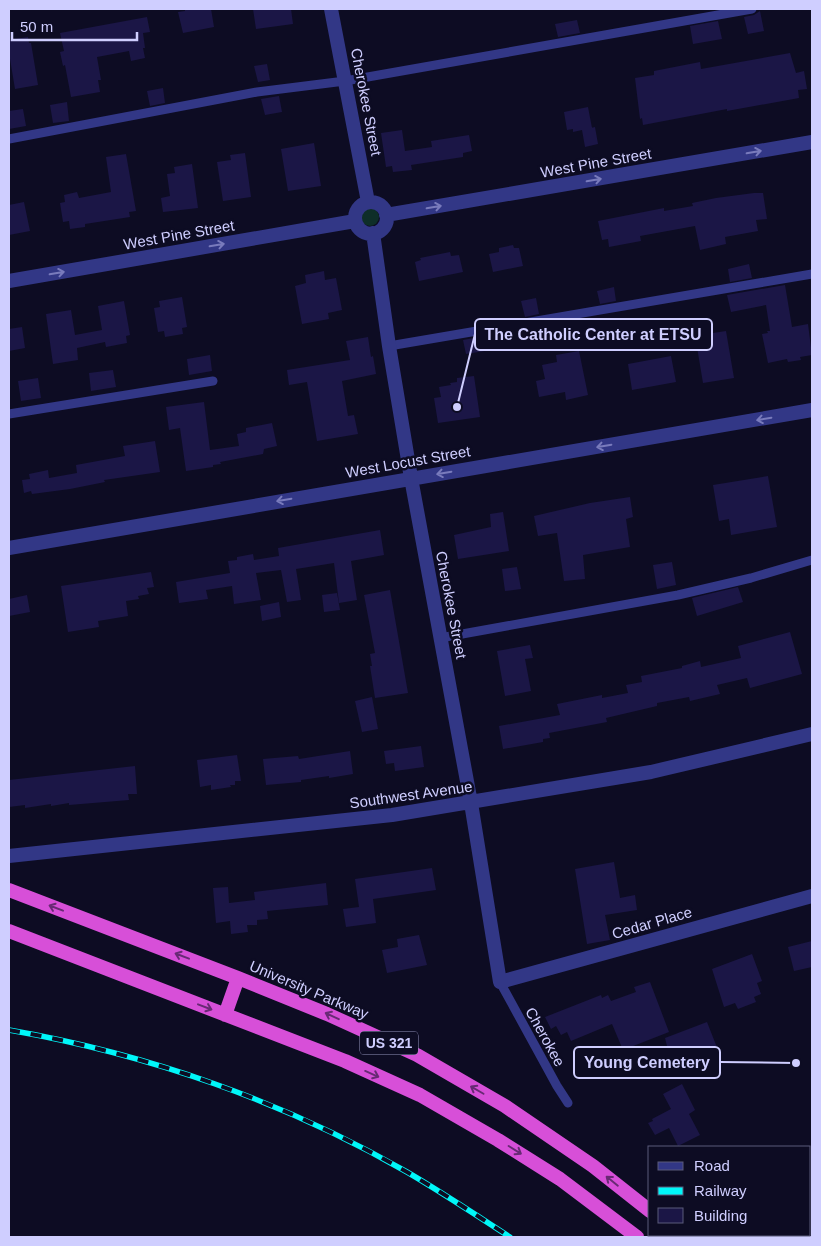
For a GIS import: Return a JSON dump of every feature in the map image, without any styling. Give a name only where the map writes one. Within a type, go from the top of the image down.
[{"type":"highway","name":"University Parkway","points":[[9,890],[327,1014],[417,1056],[521,1117],[593,1166],[648,1209]]},
{"type":"highway","name":"US 321","points":[[9,930],[345,1061],[420,1095],[498,1140],[560,1179],[637,1237]]},
{"type":"highway","points":[[225,1015],[238,978]]},
{"type":"street","name":"Cherokee Street","points":[[331,9],[368,202]]},
{"type":"street","name":"West Pine Street","points":[[386,216],[812,142]]},
{"type":"street","points":[[368,202],[373,202],[382,207],[386,216],[382,229],[373,233],[360,229],[355,221],[356,211],[368,202]]},
{"type":"street","name":"West Pine Street","points":[[9,281],[355,221]]},
{"type":"street","name":"Cherokee Street","points":[[373,233],[389,346],[411,478],[471,803],[500,982]]},
{"type":"street","name":"West Locust Street","points":[[9,548],[812,410]]},
{"type":"street","name":"Southwest Avenue","points":[[9,856],[392,815],[471,803],[651,772],[812,734]]},
{"type":"street","name":"Cedar Place","points":[[500,982],[812,896]]},
{"type":"lane","points":[[9,139],[257,92],[345,81],[752,9]]},
{"type":"lane","points":[[389,346],[812,274]]},
{"type":"lane","points":[[9,414],[212,381]]},
{"type":"lane","points":[[440,638],[678,595],[751,578],[812,560]]},
{"type":"lane","name":"Cherokee","points":[[500,982],[556,1086],[568,1103]]},
{"type":"green space","points":[[370,208],[376,211],[379,217],[376,223],[370,226],[364,223],[361,217],[364,211]]},
{"type":"building","points":[[185,9],[211,9],[214,27],[183,33],[178,12],[185,11]]},
{"type":"building","points":[[253,9],[291,9],[293,24],[256,29]]},
{"type":"building","points":[[760,11],[764,31],[748,34],[744,17],[754,15]]},
{"type":"building","points":[[147,17],[150,32],[143,33],[145,58],[131,61],[129,51],[97,57],[101,80],[98,80],[100,92],[71,97],[65,65],[63,66],[60,52],[64,51],[60,33]]},
{"type":"building","points":[[577,20],[580,33],[558,37],[555,24]]},
{"type":"building","points":[[718,21],[722,39],[693,44],[690,26]]},
{"type":"building","points":[[28,37],[29,43],[31,43],[38,85],[15,89],[9,53],[9,40]]},
{"type":"building","points":[[790,53],[796,73],[804,71],[807,89],[798,90],[799,98],[643,125],[642,118],[640,119],[635,78],[654,75],[654,71],[700,62],[701,69]]},
{"type":"building","points":[[267,64],[270,80],[258,82],[254,66]]},
{"type":"building","points":[[163,88],[165,103],[150,106],[147,91]]},
{"type":"building","points":[[279,96],[282,112],[265,115],[261,99]]},
{"type":"building","points":[[67,102],[69,121],[53,123],[50,105]]},
{"type":"building","points":[[588,107],[592,128],[595,127],[598,144],[585,147],[582,130],[573,132],[573,129],[567,130],[564,112]]},
{"type":"building","points":[[23,109],[26,126],[9,129],[9,111]]},
{"type":"building","points":[[402,130],[405,151],[432,147],[431,141],[469,135],[472,151],[463,153],[463,157],[411,165],[412,170],[393,172],[392,166],[386,167],[381,133]]},
{"type":"building","points":[[314,143],[321,186],[288,191],[281,149]]},
{"type":"building","points":[[245,153],[251,197],[223,201],[217,162],[231,160],[230,155]]},
{"type":"building","points":[[126,154],[136,211],[129,212],[130,217],[85,224],[85,227],[70,229],[69,221],[63,222],[60,203],[65,202],[64,195],[77,192],[79,198],[111,192],[106,157]]},
{"type":"building","points":[[192,164],[198,208],[163,212],[161,198],[170,196],[167,174],[175,173],[174,167]]},
{"type":"building","points":[[763,193],[767,219],[756,220],[758,231],[725,237],[726,244],[700,250],[695,226],[640,236],[641,241],[609,247],[608,239],[602,240],[598,221],[664,208],[664,211],[693,206],[692,203]]},
{"type":"building","points":[[24,202],[30,231],[9,235],[9,205]]},
{"type":"building","points":[[513,245],[514,248],[519,248],[523,266],[493,272],[489,254],[499,252],[499,248]]},
{"type":"building","points":[[450,252],[451,256],[459,255],[463,272],[419,281],[415,262],[421,260],[420,258]]},
{"type":"building","points":[[749,264],[752,278],[730,282],[728,269]]},
{"type":"building","points":[[324,271],[325,280],[336,278],[342,310],[328,313],[329,319],[302,324],[295,286],[306,283],[305,275]]},
{"type":"building","points":[[785,285],[792,327],[808,324],[812,355],[800,357],[801,360],[788,362],[787,359],[768,363],[762,334],[770,331],[766,305],[731,312],[727,295]]},
{"type":"building","points":[[614,287],[616,301],[600,304],[597,291]]},
{"type":"building","points":[[182,297],[187,327],[182,328],[183,334],[165,337],[164,331],[158,332],[154,308],[160,307],[159,301]]},
{"type":"building","points":[[536,298],[539,314],[525,317],[521,301]]},
{"type":"building","points":[[124,301],[130,335],[126,336],[127,343],[106,347],[105,342],[77,348],[78,360],[53,364],[46,314],[71,310],[75,335],[102,330],[98,306]]},
{"type":"building","points":[[593,318],[595,334],[577,336],[575,321]]},
{"type":"building","points":[[22,327],[25,348],[9,351],[9,329]]},
{"type":"building","points":[[726,331],[734,378],[703,383],[696,341],[701,340],[700,335]]},
{"type":"building","points":[[495,334],[497,349],[466,354],[463,340]]},
{"type":"building","points":[[368,337],[376,374],[342,381],[348,416],[354,415],[358,434],[317,441],[307,382],[289,385],[287,370],[350,360],[346,341]]},
{"type":"building","points":[[579,351],[588,395],[566,400],[565,392],[539,397],[536,381],[545,379],[542,365],[557,362],[556,355]]},
{"type":"building","points":[[210,355],[212,371],[189,375],[187,359]]},
{"type":"building","points":[[671,356],[676,382],[632,390],[628,364]]},
{"type":"building","points":[[113,370],[116,387],[91,391],[89,373]]},
{"type":"building","points":[[474,376],[480,417],[438,423],[434,398],[441,397],[439,387],[457,382],[457,378]]},
{"type":"building","points":[[38,378],[41,398],[21,401],[18,381]]},
{"type":"building","points":[[204,402],[210,450],[239,446],[237,434],[246,432],[246,428],[272,423],[277,446],[264,449],[263,454],[220,462],[221,464],[213,465],[213,467],[186,471],[180,428],[169,430],[166,407]]},
{"type":"building","points":[[155,441],[160,472],[104,480],[105,482],[70,489],[32,494],[31,491],[24,493],[22,480],[30,479],[29,474],[48,470],[49,478],[77,473],[76,465],[125,456],[123,446]]},
{"type":"building","points":[[768,476],[777,527],[731,535],[729,519],[719,521],[713,485]]},
{"type":"building","points":[[630,497],[633,517],[626,519],[630,547],[583,555],[585,579],[564,581],[557,533],[538,536],[534,516],[590,503]]},
{"type":"building","points":[[503,512],[509,551],[458,559],[454,535],[491,527],[490,514]]},
{"type":"building","points":[[380,530],[384,555],[351,561],[357,600],[339,603],[334,563],[296,569],[301,600],[287,602],[281,570],[256,573],[261,600],[234,604],[232,586],[206,590],[208,599],[179,603],[176,582],[230,573],[228,561],[237,560],[237,557],[253,554],[254,560],[279,556],[278,548]]},
{"type":"building","points":[[672,562],[676,585],[657,589],[653,565]]},
{"type":"building","points":[[517,567],[521,589],[505,591],[502,569]]},
{"type":"building","points":[[151,572],[154,587],[147,588],[149,594],[138,596],[139,599],[126,601],[128,616],[98,621],[99,627],[68,632],[61,586]]},
{"type":"building","points":[[738,587],[743,602],[697,616],[692,598]]},
{"type":"building","points":[[390,590],[408,693],[375,698],[370,654],[375,653],[364,595]]},
{"type":"building","points":[[337,593],[340,610],[324,612],[322,595]]},
{"type":"building","points":[[27,595],[30,612],[9,616],[9,599]]},
{"type":"building","points":[[279,602],[281,617],[262,621],[260,606]]},
{"type":"building","points":[[790,632],[802,674],[750,688],[747,678],[717,685],[720,694],[690,701],[689,697],[657,703],[657,706],[606,718],[607,722],[549,733],[550,738],[543,739],[543,742],[503,749],[499,726],[560,715],[557,704],[602,695],[602,698],[628,693],[626,685],[642,682],[641,676],[682,668],[682,666],[700,661],[701,667],[741,658],[738,646]]},
{"type":"building","points":[[530,645],[533,658],[525,659],[531,691],[505,696],[497,651]]},
{"type":"building","points":[[372,697],[378,729],[362,732],[355,701]]},
{"type":"building","points":[[421,746],[424,767],[395,771],[394,763],[386,764],[384,751]]},
{"type":"building","points":[[350,751],[353,774],[266,785],[263,759],[298,756],[299,759]]},
{"type":"building","points":[[237,755],[241,781],[235,781],[235,785],[230,785],[231,787],[211,790],[211,785],[200,787],[197,760]]},
{"type":"building","points":[[135,766],[137,794],[128,794],[129,800],[69,805],[69,803],[51,806],[51,804],[25,808],[25,805],[9,807],[9,780]]},
{"type":"building","points":[[614,862],[620,898],[635,895],[637,910],[605,915],[610,940],[587,944],[575,869]]},
{"type":"building","points":[[432,868],[436,890],[373,899],[376,923],[346,927],[343,909],[359,907],[355,879]]},
{"type":"building","points":[[326,883],[328,905],[267,911],[268,919],[257,920],[257,925],[247,925],[248,932],[231,934],[230,921],[216,923],[213,888],[228,887],[229,903],[255,900],[254,892]]},
{"type":"building","points":[[419,935],[427,965],[387,973],[382,950],[398,947],[397,939]]},
{"type":"building","points":[[812,941],[812,967],[794,971],[788,947]]},
{"type":"building","points":[[752,954],[762,981],[757,983],[761,994],[754,997],[756,1002],[738,1009],[735,1003],[724,1007],[712,969]]},
{"type":"building","points":[[650,982],[669,1032],[623,1050],[612,1024],[571,1041],[567,1032],[561,1035],[556,1026],[551,1029],[545,1017],[601,995],[602,998],[608,995],[611,1001],[636,992],[634,987]]},
{"type":"building","points":[[707,1022],[718,1050],[700,1057],[695,1046],[669,1054],[665,1038]]},
{"type":"building","points":[[682,1084],[695,1110],[689,1114],[700,1135],[678,1146],[669,1128],[655,1135],[648,1123],[671,1109],[663,1094]]},
{"type":"railway","points":[[9,1030],[113,1052],[164,1067],[264,1103],[361,1147],[407,1172],[510,1237]]},
{"type":"place","name":"The Catholic Center at ETSU","points":[[457,407]]},
{"type":"place","name":"Young Cemetery","points":[[796,1063]]}]
